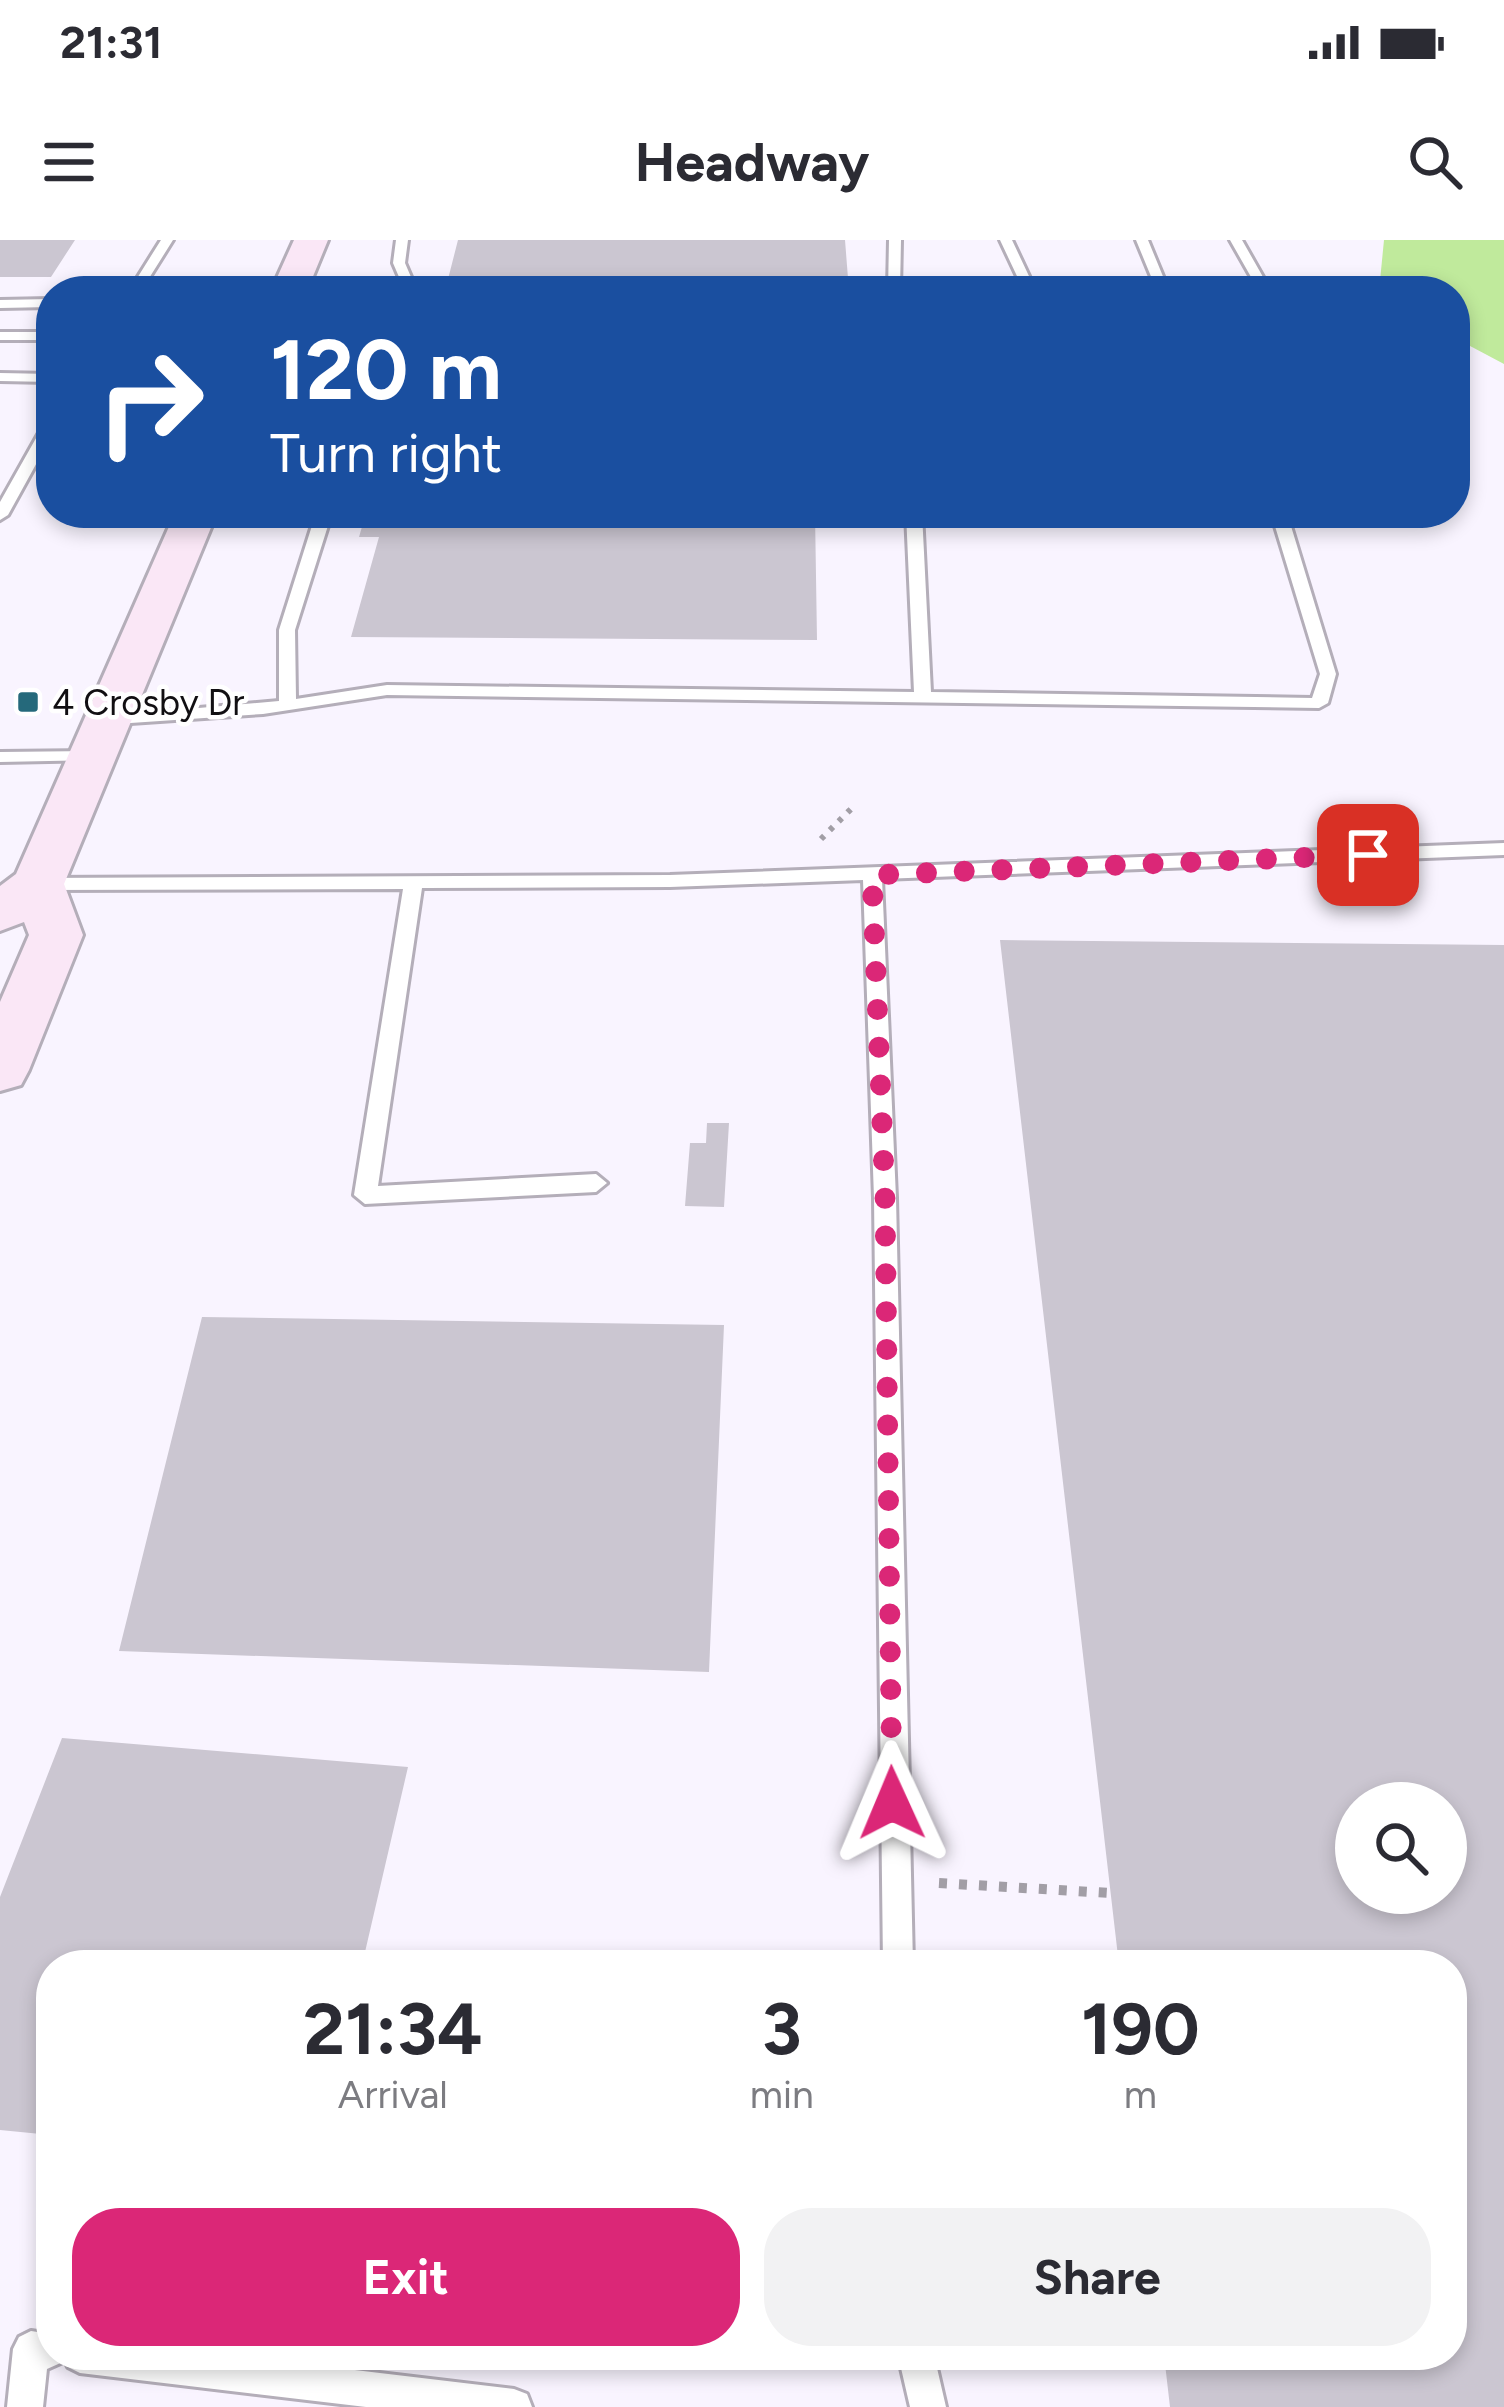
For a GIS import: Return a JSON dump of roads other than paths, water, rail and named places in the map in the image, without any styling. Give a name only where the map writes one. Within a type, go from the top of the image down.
[{"type":"main road","points":[[296,276],[311,240]]},
{"type":"main road","points":[[0,1070],[56,935],[19,898],[99,739],[190,528]]},
{"type":"lane","points":[[144,276],[167,240]]},
{"type":"lane","points":[[402,240],[399,263],[405,276]]},
{"type":"lane","points":[[894,276],[895,240]]},
{"type":"lane","points":[[1006,240],[1023,276]]},
{"type":"lane","points":[[1142,240],[1157,276]]},
{"type":"lane","points":[[1236,240],[1256,276]]},
{"type":"lane","points":[[0,304],[36,304]]},
{"type":"lane","points":[[0,336],[36,336]]},
{"type":"lane","points":[[0,377],[36,378]]},
{"type":"lane","points":[[0,515],[36,451]]},
{"type":"lane","points":[[289,705],[280,664],[282,634],[319,528]]},
{"type":"lane","points":[[915,528],[922,698]]},
{"type":"lane","points":[[0,757],[386,690],[1319,703],[1328,674],[1284,528]]},
{"type":"lane","points":[[19,898],[872,875],[1504,849]]},
{"type":"lane","points":[[872,875],[885,1198],[897,1950]]},
{"type":"lane","points":[[413,884],[364,1195],[596,1183]]},
{"type":"lane","points":[[26,2407],[31,2349],[36,2350]]},
{"type":"lane","points":[[205,2370],[514,2407]]},
{"type":"lane","points":[[919,2370],[928,2407]]},
{"type":"place","name":"4 Crosby Dr","points":[[28,702]]}]
